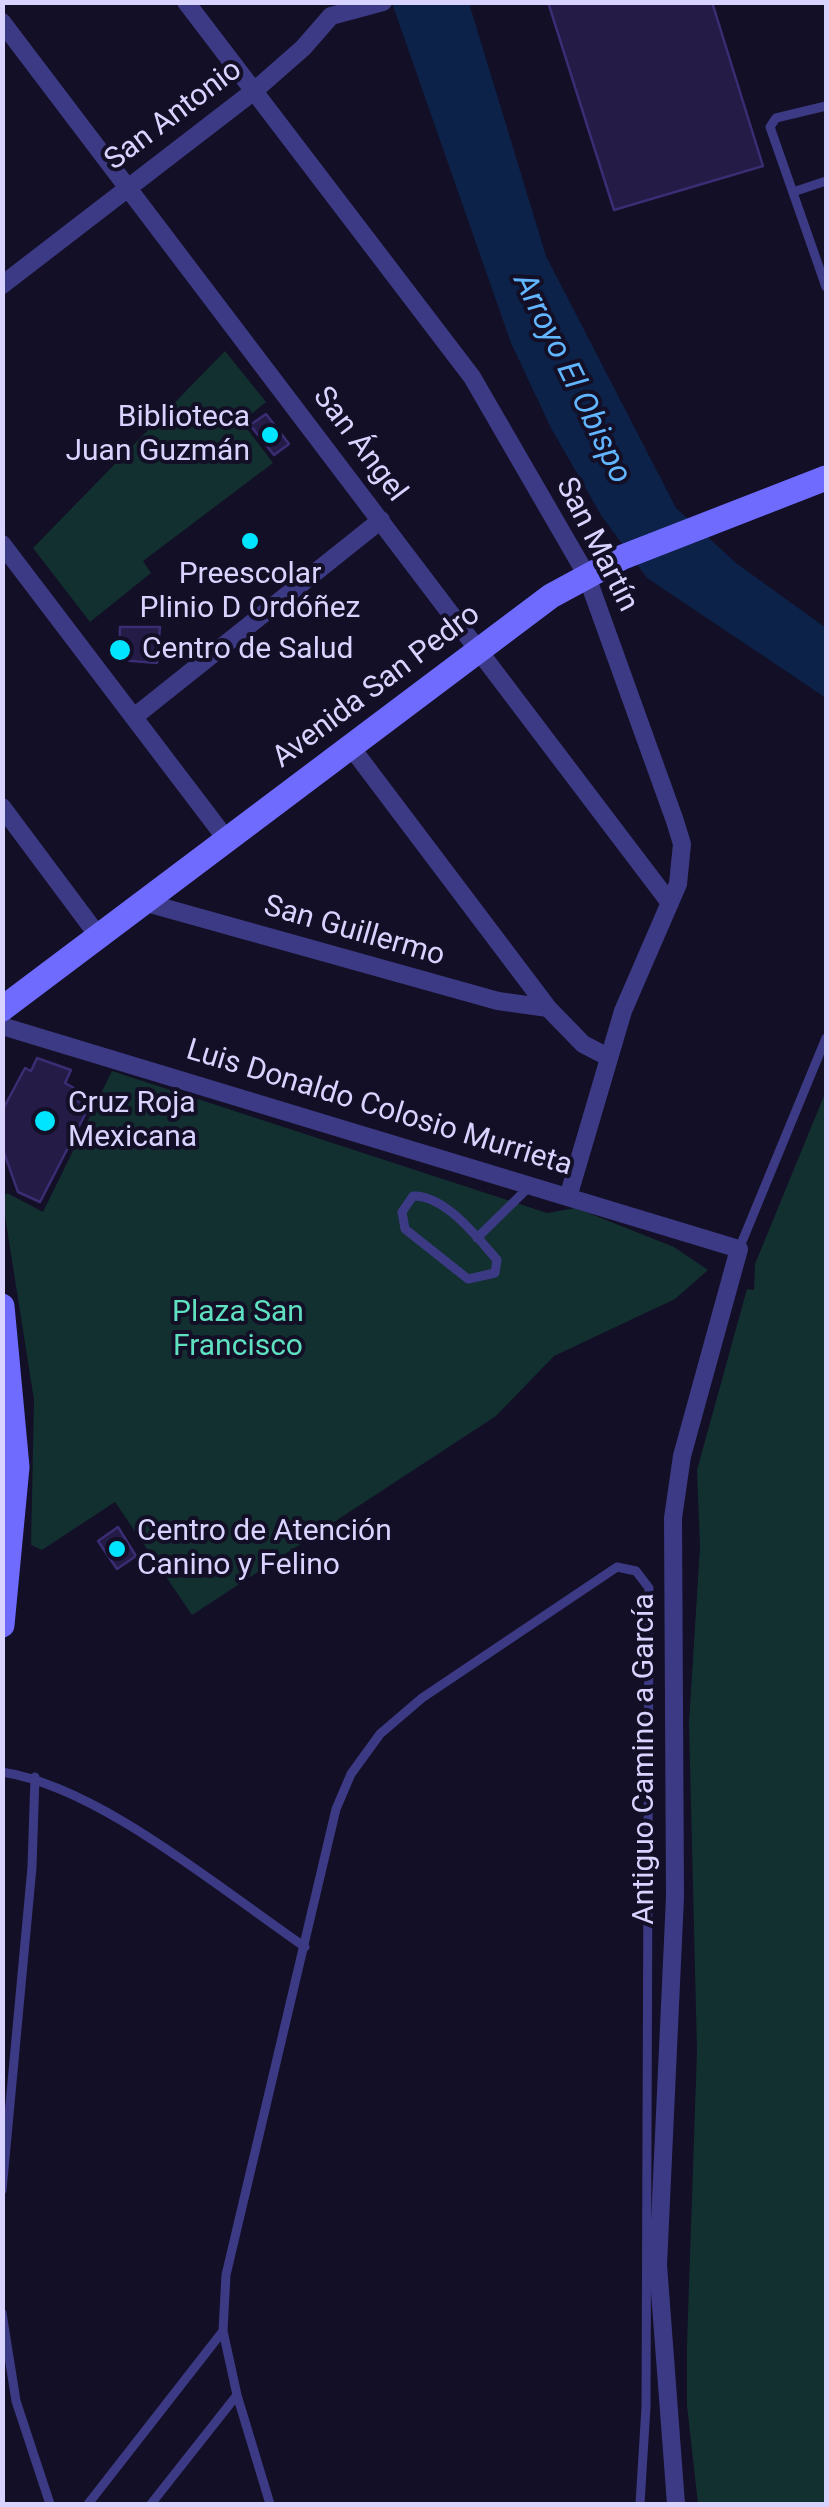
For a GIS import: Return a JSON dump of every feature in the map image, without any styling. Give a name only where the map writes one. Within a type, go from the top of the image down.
[{"type":"main road","name":"Avenida San Pedro","points":[[2,1009],[586,574],[824,479]]},
{"type":"main road","points":[[2,1306],[17,1467],[3,1616]]},
{"type":"street","name":"San Martín","points":[[186,2],[472,378],[586,574],[682,844],[682,865],[670,903],[608,1057],[569,1194]]},
{"type":"street","name":"San Antonio","points":[[2,286],[254,90],[331,9],[383,3]]},
{"type":"street","name":"San Ángel","points":[[2,22],[670,903]]},
{"type":"street","points":[[134,717],[381,520]]},
{"type":"street","points":[[2,544],[226,840]]},
{"type":"street","points":[[351,748],[548,1008],[583,1044],[608,1057]]},
{"type":"street","points":[[2,807],[99,936]]},
{"type":"street","name":"San Guillermo","points":[[146,903],[498,1000],[548,1008]]},
{"type":"street","name":"Luis Donaldo Colosio Murrieta","points":[[2,1026],[533,1183],[739,1249]]},
{"type":"street","name":"Antiguo Camino a García","points":[[676,2504],[658,2265],[675,1897],[673,1518],[682,1456],[739,1249]]},
{"type":"lane","points":[[826,106],[776,118],[770,126],[796,191],[826,286]]},
{"type":"lane","points":[[796,191],[826,180]]},
{"type":"lane","name":"Antiguo Camino a García","points":[[739,1249],[826,1038]]},
{"type":"lane","points":[[478,1238],[533,1183]]},
{"type":"lane","points":[[413,1196],[432,1198],[478,1238],[499,1267],[474,1281],[405,1229],[402,1212],[413,1196]]},
{"type":"lane","points":[[270,2504],[236,2395],[223,2330],[226,2274],[336,1809],[351,1774],[380,1734],[422,1698],[618,1567],[636,1571],[649,1588],[646,2407],[640,2504]]},
{"type":"lane","points":[[2,1772],[35,1777],[86,1798],[305,1946]]},
{"type":"lane","points":[[2,2190],[32,1867],[35,1777]]},
{"type":"lane","points":[[2,2313],[16,2401],[50,2504]]},
{"type":"lane","points":[[88,2504],[223,2330]]},
{"type":"lane","points":[[151,2504],[236,2395]]},
{"type":"green space","points":[[225,351],[266,402],[242,422],[273,463],[143,561],[151,573],[90,622],[33,548]]},
{"type":"green space","name":"Plaza San Francisco","points":[[112,1071],[547,1213],[576,1208],[674,1247],[708,1270],[675,1299],[554,1356],[496,1416],[192,1615],[115,1502],[42,1550],[31,1545],[34,1400],[2,1197],[7,1193],[43,1212]]},
{"type":"green space","points":[[826,1091],[826,2504],[698,2504],[687,2405],[697,2051],[689,1723],[700,1547],[697,1470],[747,1289],[754,1290],[755,1264]]},
{"type":"water","name":"Arroyo El Obispo","points":[[392,3],[469,3],[546,256],[676,508],[736,563],[826,628],[826,698],[647,578],[601,515],[551,428],[511,343]]},
{"type":"building","points":[[548,2],[712,2],[763,166],[614,210]]},
{"type":"building","name":"Biblioteca Juan Guzmán","points":[[266,414],[289,444],[274,455],[250,425]]},
{"type":"building","points":[[120,627],[160,627],[157,663],[119,660]]},
{"type":"building","name":"Cruz Roja Mexicana","points":[[37,1058],[71,1070],[65,1083],[74,1088],[69,1097],[89,1107],[40,1202],[18,1192],[2,1147],[2,1111],[25,1068],[31,1071]]},
{"type":"building","name":"Centro de Atención Canino y Felino","points":[[118,1527],[136,1556],[117,1569],[98,1541]]},
{"type":"place","name":"Biblioteca Juan Guzmán","points":[[270,435]]},
{"type":"place","name":"Preescolar Plinio D Ordóñez","points":[[250,541]]},
{"type":"place","name":"Centro de Salud","points":[[120,650]]},
{"type":"place","name":"Cruz Roja Mexicana","points":[[45,1121]]},
{"type":"place","name":"Centro de Atención Canino y Felino","points":[[117,1549]]}]
